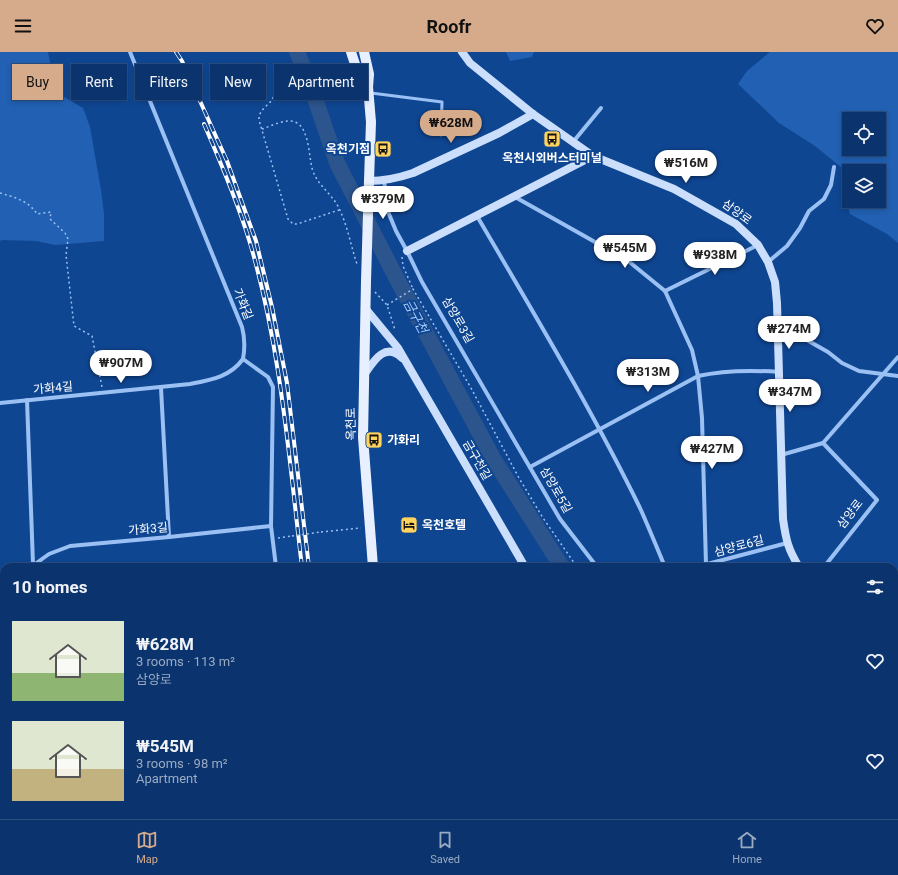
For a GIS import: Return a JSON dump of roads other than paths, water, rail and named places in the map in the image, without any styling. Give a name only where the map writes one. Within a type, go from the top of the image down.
[{"type":"main road","points":[[351,52],[360,79],[369,90]]},
{"type":"main road","points":[[364,52],[369,74],[371,122],[369,181]]},
{"type":"main road","name":"옥천로","points":[[369,181],[363,437],[373,563]]},
{"type":"street","name":"가화길","points":[[130,52],[242,327],[245,338],[243,359]]},
{"type":"street","name":"삼양로","points":[[462,52],[470,62],[533,114],[573,143],[593,156],[674,189],[716,212],[736,224],[758,245],[768,262],[774,282],[777,303],[783,520],[787,543],[797,563]]},
{"type":"street","points":[[573,143],[601,108]]},
{"type":"street","points":[[369,181],[384,181],[400,178],[413,173],[499,133],[533,114]]},
{"type":"street","points":[[405,248],[477,216],[593,156]]},
{"type":"street","points":[[768,262],[787,246],[800,228],[809,211],[824,199],[831,185],[834,167]]},
{"type":"street","name":"삼양로3길","points":[[384,181],[389,214],[422,282],[530,467]]},
{"type":"street","points":[[515,196],[627,260],[665,291],[692,350],[698,376],[702,418],[706,563]]},
{"type":"street","points":[[477,216],[548,338],[599,430],[640,509],[663,563]]},
{"type":"street","points":[[665,291],[758,245]]},
{"type":"street","name":"금구천길","points":[[365,308],[396,344],[523,563]]},
{"type":"street","points":[[778,329],[805,339],[828,352],[842,363],[859,371],[898,376]]},
{"type":"street","points":[[364,375],[384,352],[398,354],[408,365]]},
{"type":"street","points":[[781,455],[823,443],[898,357]]},
{"type":"street","name":"가화4길","points":[[0,403],[190,384],[217,379],[229,373],[238,366],[243,359]]},
{"type":"street","points":[[243,359],[268,377],[273,387],[271,526],[276,563]]},
{"type":"street","name":"삼양로5길","points":[[594,563],[560,519],[530,467],[698,376],[727,371],[752,370],[779,372]]},
{"type":"street","points":[[162,388],[169,537]]},
{"type":"street","points":[[27,400],[32,563]]},
{"type":"street","name":"삼양로","points":[[823,443],[877,500],[827,563]]},
{"type":"street","name":"가화3길","points":[[36,563],[49,554],[70,546],[271,526]]},
{"type":"street","name":"삼양로6길","points":[[713,563],[787,543]]},
{"type":"lane","points":[[369,90],[442,102],[440,135]]},
{"type":"waterway","name":"금구천","points":[[297,52],[308,78],[337,163],[494,460],[559,563]]},
{"type":"railway","points":[[176,52],[182,61],[227,161],[256,241],[272,307],[287,383],[309,563]]},
{"type":"railway","points":[[204,124],[240,213],[261,283],[277,363],[283,404],[302,563]]},
{"type":"place","name":"옥천시외버스터미널","points":[[552,139]]},
{"type":"place","name":"옥천기점","points":[[383,149]]},
{"type":"place","name":"가화리","points":[[374,440]]},
{"type":"place","name":"옥천호텔","points":[[409,525]]}]
